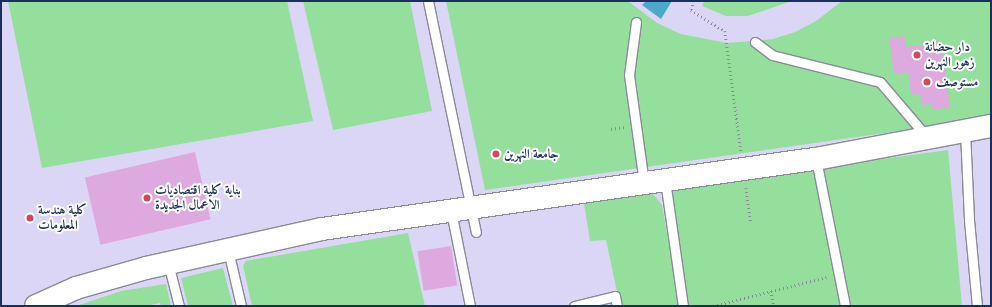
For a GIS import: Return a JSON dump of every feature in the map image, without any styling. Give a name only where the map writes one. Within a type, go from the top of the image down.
[{"type":"street","points":[[36,306],[76,288],[168,263],[322,229],[743,167],[816,158],[965,129],[991,126]]},
{"type":"lane","points":[[428,1],[461,209],[470,306]]},
{"type":"lane","points":[[636,22],[629,75],[684,306]]},
{"type":"lane","points":[[755,42],[772,55],[880,82],[927,137]]},
{"type":"lane","points":[[965,129],[969,220],[977,306]]},
{"type":"lane","points":[[816,158],[845,306]]},
{"type":"lane","points":[[461,209],[476,232]]},
{"type":"lane","points":[[228,250],[241,306]]},
{"type":"lane","points":[[168,263],[179,306]]},
{"type":"lane","points":[[574,306],[615,296],[617,306]]},
{"type":"path","points":[[694,1],[691,10],[725,31],[743,167]]},
{"type":"path","points":[[747,200],[751,223]]},
{"type":"path","points":[[713,306],[839,274]]},
{"type":"path","points":[[771,291],[774,306]]},
{"type":"shaded area","name":"جامعة النهرين","points":[[1,1],[991,1],[991,306],[1,306]]},
{"type":"green space","points":[[8,1],[287,1],[313,121],[42,168]]},
{"type":"green space","points":[[303,1],[410,1],[432,111],[333,130]]},
{"type":"green space","points":[[446,1],[628,1],[657,23],[681,34],[727,43],[773,39],[795,32],[816,21],[842,1],[991,1],[991,118],[485,190]]},
{"type":"green space","points":[[704,1],[792,1],[748,16],[726,16],[702,6]]},
{"type":"green space","points":[[948,150],[962,306],[849,306],[823,167]]},
{"type":"green space","points":[[811,169],[816,172],[840,306],[685,306],[672,190]]},
{"type":"green space","points":[[653,194],[662,205],[680,306],[620,306],[606,240],[590,241],[584,203]]},
{"type":"green space","points":[[408,233],[425,306],[252,306],[243,266],[246,261]]},
{"type":"green space","points":[[223,268],[233,306],[188,306],[181,278]]},
{"type":"green space","points":[[166,284],[171,306],[161,306],[160,303],[147,306],[76,306],[121,291]]},
{"type":"water","points":[[646,1],[672,1],[661,19],[642,5]]},
{"type":"building","points":[[904,36],[906,47],[941,42],[950,107],[933,110],[932,104],[922,105],[920,94],[911,95],[908,72],[894,74],[889,38]]},
{"type":"building","name":"بناية كلية اقتصاديات الاعمال الجديدة","points":[[195,152],[211,219],[100,245],[85,177]]},
{"type":"building","points":[[451,246],[457,286],[424,291],[417,251]]},
{"type":"place","name":"دار حضانة زهور النهرين","points":[[917,55]]},
{"type":"place","name":"مستوصف","points":[[927,82]]},
{"type":"place","name":"جامعة النهرين","points":[[496,154]]},
{"type":"place","name":"بناية كلية اقتصاديات الاعمال الجديدة","points":[[147,198]]},
{"type":"place","name":"كلية هندسة المعلومات","points":[[30,218]]}]
